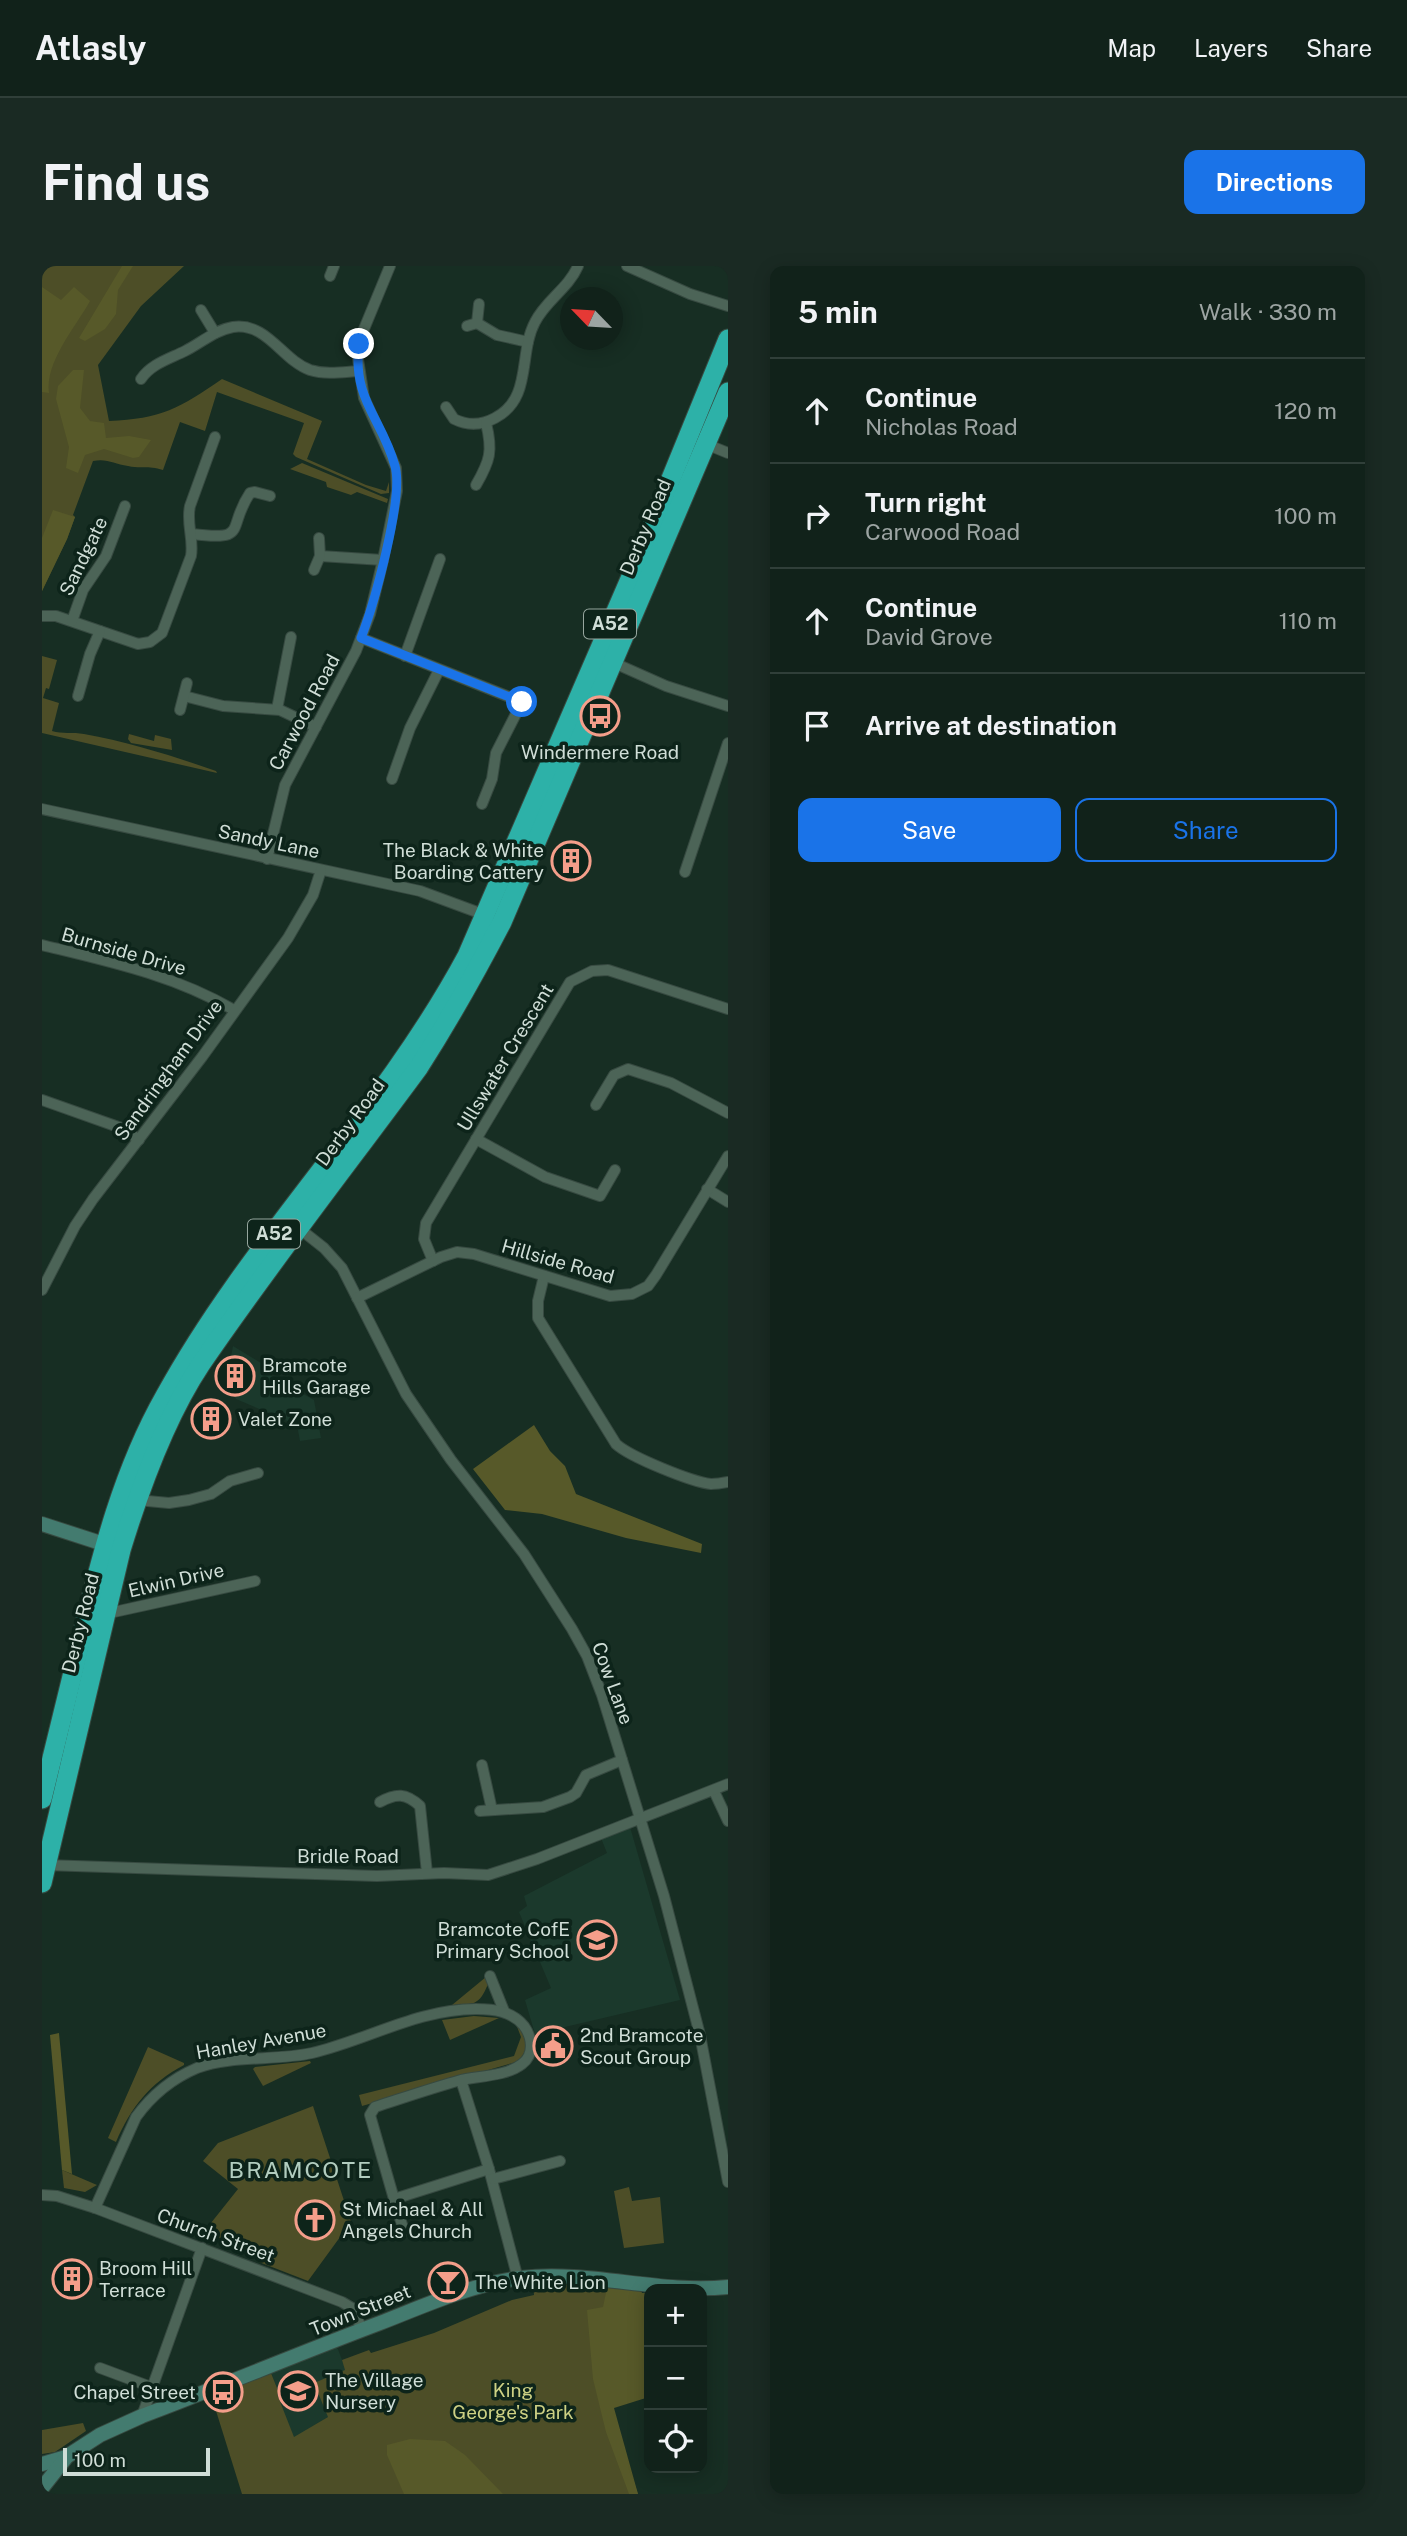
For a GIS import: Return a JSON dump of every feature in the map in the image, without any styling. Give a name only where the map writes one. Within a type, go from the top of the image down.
[{"type":"highway","name":"Derby Road","points":[[42,1800],[142,1442],[187,1357],[286,1217],[409,1053],[440,1006],[485,915],[630,579],[728,339]]},
{"type":"highway","name":"Derby Road","points":[[44,1874],[105,1614],[112,1547],[137,1500],[170,1423],[201,1365],[419,1067],[480,964],[502,922],[728,391]]},
{"type":"street","points":[[143,370],[232,327],[251,328],[307,368],[332,373],[358,371],[359,344],[390,266]]},
{"type":"street","points":[[446,407],[454,419],[466,424],[486,423],[508,410],[518,397],[528,342],[540,313],[566,285],[578,266]]},
{"type":"street","points":[[627,266],[690,294],[728,306]]},
{"type":"street","points":[[479,304],[472,325],[497,335],[528,342]]},
{"type":"street","points":[[201,310],[215,333]]},
{"type":"street","name":"Carwood Road","points":[[267,859],[285,785],[334,695],[370,614],[395,501],[396,468],[364,398],[358,371]]},
{"type":"street","points":[[447,430],[454,419]]},
{"type":"street","points":[[476,485],[483,474],[490,451],[486,423]]},
{"type":"street","points":[[42,615],[56,616],[138,644],[150,642],[162,633],[193,546],[188,518],[190,506],[215,438]]},
{"type":"street","points":[[706,444],[728,453]]},
{"type":"street","points":[[471,467],[483,474]]},
{"type":"street","points":[[192,534],[221,537],[229,534],[237,526],[250,493],[270,496]]},
{"type":"street","name":"Sandgate","points":[[72,621],[83,590],[106,556],[125,506]]},
{"type":"street","points":[[314,570],[320,556],[319,538]]},
{"type":"street","points":[[320,556],[383,560]]},
{"type":"street","points":[[405,656],[440,559]]},
{"type":"street","points":[[78,696],[100,631]]},
{"type":"street","points":[[276,709],[291,637]]},
{"type":"street","points":[[361,638],[528,703],[496,752],[492,779],[482,804]]},
{"type":"street","points":[[612,662],[666,685],[728,706]]},
{"type":"street","points":[[392,779],[392,760],[439,670]]},
{"type":"street","points":[[180,710],[187,683]]},
{"type":"street","points":[[184,696],[223,706],[276,709],[316,727]]},
{"type":"street","points":[[685,872],[728,743]]},
{"type":"street","points":[[473,787],[486,792]]},
{"type":"street","name":"Sandy Lane","points":[[42,809],[420,891],[485,915]]},
{"type":"street","name":"Sandringham Drive","points":[[42,1290],[47,1268],[93,1199],[288,938],[313,895],[321,870]]},
{"type":"street","name":"Burnside Drive","points":[[42,945],[157,975],[204,994],[234,1010]]},
{"type":"street","name":"Ullswater Crescent","points":[[433,1261],[425,1239],[426,1223],[570,982],[592,971],[608,970],[728,1009]]},
{"type":"street","points":[[596,1105],[614,1075],[628,1069],[671,1083],[728,1113]]},
{"type":"street","points":[[42,1100],[124,1129],[139,1140]]},
{"type":"street","points":[[476,1139],[545,1177],[600,1196],[615,1170]]},
{"type":"street","name":"Hillside Road","points":[[357,1298],[449,1254],[464,1252],[610,1296],[622,1297],[648,1286],[728,1156]]},
{"type":"street","points":[[707,1189],[728,1202]]},
{"type":"street","name":"Cow Lane","points":[[300,1229],[336,1260],[406,1394],[451,1460],[524,1554],[572,1629],[595,1674],[664,1896],[696,2019],[728,2182]]},
{"type":"street","points":[[544,1276],[538,1301],[538,1318],[616,1444],[628,1454],[695,1479],[710,1484],[728,1482]]},
{"type":"street","points":[[137,1500],[169,1503],[189,1500],[211,1494],[230,1481],[258,1473]]},
{"type":"street","points":[[42,1524],[112,1547]]},
{"type":"street","name":"Elwin Drive","points":[[105,1614],[255,1581]]},
{"type":"street","points":[[480,1811],[543,1807],[576,1793],[586,1775],[622,1760]]},
{"type":"street","points":[[481,1764],[492,1810]]},
{"type":"street","name":"Bridle Road","points":[[44,1874],[488,1875],[728,1784]]},
{"type":"street","points":[[714,1791],[728,1821]]},
{"type":"street","points":[[380,1802],[400,1794],[413,1799],[420,1806],[427,1873]]},
{"type":"street","points":[[404,2231],[371,2111],[375,2107],[461,2080],[511,2069],[526,2060],[531,2048],[529,2034],[518,2020],[504,2011],[490,1976]]},
{"type":"street","name":"Hanley Avenue","points":[[95,2208],[136,2118],[158,2092],[188,2073],[212,2064],[310,2053],[436,2014],[475,2009],[504,2011]]},
{"type":"street","points":[[461,2080],[491,2174],[519,2279]]},
{"type":"street","points":[[394,2199],[491,2174],[560,2161]]},
{"type":"street","name":"Church Street","points":[[42,2194],[95,2208],[342,2302],[352,2308],[362,2329]]},
{"type":"street","points":[[142,2416],[202,2248]]},
{"type":"street","name":"Town Street","points":[[42,2464],[66,2457],[100,2435],[142,2416],[468,2290],[519,2279],[559,2277],[676,2289],[728,2287]]},
{"type":"street","points":[[100,2368],[151,2387]]},
{"type":"street","name":"Town Street","points":[[42,2488],[66,2457]]},
{"type":"shaded area","points":[[233,1346],[266,1366],[264,1372],[314,1400],[321,1438],[300,1441],[297,1425],[236,1399],[226,1383]]},
{"type":"shaded area","name":"Bramcote CofE Primary School","points":[[630,1827],[680,2000],[535,2034],[525,2000],[551,1988],[519,1912],[527,1906],[524,1896],[607,1853],[601,1838]]},
{"type":"shaded area","name":"The Village Nursery","points":[[337,2347],[346,2370],[328,2417],[294,2438],[276,2394],[279,2393],[271,2373]]},
{"type":"green space","points":[[42,266],[184,266],[141,306],[98,365],[109,421],[143,418],[169,410],[194,398],[222,379],[322,421],[307,459],[386,491],[389,482],[389,493],[381,494],[296,457],[293,454],[304,423],[217,392],[205,431],[180,422],[163,470],[93,461],[67,539],[42,591]]},
{"type":"green space","points":[[122,266],[133,266],[118,290],[116,314],[105,329],[85,341],[79,338]]},
{"type":"green space","points":[[42,287],[61,300],[74,287],[90,301],[56,357],[49,381],[49,393],[42,392]]},
{"type":"green space","points":[[73,370],[84,370],[80,408],[90,421],[104,423],[106,438],[129,436],[151,440],[139,457],[133,458],[104,449],[85,455],[78,473],[66,468],[69,447],[56,399],[58,386]]},
{"type":"green space","points":[[302,463],[388,499],[387,503],[357,492],[351,495],[327,487],[326,482],[290,469]]},
{"type":"green space","points":[[53,510],[75,517],[42,591],[42,538]]},
{"type":"green space","points":[[42,656],[57,660],[49,689],[46,688],[43,698],[59,703],[52,731],[84,734],[134,745],[200,765],[217,773],[42,733]]},
{"type":"green space","points":[[129,734],[154,741],[155,735],[171,739],[172,750],[131,743]]},
{"type":"green space","points":[[534,1425],[550,1451],[565,1466],[576,1494],[702,1544],[701,1553],[626,1538],[542,1514],[505,1510],[473,1469]]},
{"type":"green space","points":[[486,1977],[488,1984],[478,2000],[471,2004],[452,2005]]},
{"type":"green space","points":[[474,2016],[499,2018],[450,2040],[442,2020]]},
{"type":"green space","points":[[516,2024],[526,2043],[524,2053],[516,2062],[362,2106],[359,2095],[514,2056],[521,2037]]},
{"type":"green space","points":[[59,2033],[72,2174],[62,2170],[50,2035]]},
{"type":"green space","points":[[148,2047],[184,2065],[161,2080],[143,2097],[116,2142],[108,2138]]},
{"type":"green space","points":[[311,2063],[263,2086],[253,2069],[255,2067]]},
{"type":"green space","points":[[313,2106],[351,2222],[308,2281],[259,2262],[258,2255],[203,2233],[238,2189],[203,2161],[218,2143]]},
{"type":"green space","points":[[62,2170],[97,2185],[85,2192],[64,2188]]},
{"type":"green space","points":[[629,2187],[632,2201],[660,2197],[664,2243],[624,2248],[614,2191]]},
{"type":"green space","name":"King George's Park","points":[[533,2284],[614,2288],[609,2408],[638,2494],[242,2494],[212,2398],[271,2373],[294,2437],[328,2417],[314,2383],[345,2370],[342,2360],[434,2333],[512,2300],[534,2295]]},
{"type":"green space","points":[[607,2288],[641,2290],[644,2293],[644,2399],[614,2408],[638,2494],[629,2494],[606,2432],[593,2379],[587,2310],[603,2307]]},
{"type":"green space","points":[[83,2423],[86,2431],[55,2452],[42,2454],[42,2430]]},
{"type":"green space","points":[[410,2439],[445,2441],[465,2455],[503,2494],[404,2494],[387,2455],[387,2445]]},
{"type":"place","name":"Windermere Road","points":[[600,716]]},
{"type":"place","name":"The Black & White Boarding Cattery","points":[[571,861]]},
{"type":"place","name":"Bramcote Hills Garage","points":[[235,1376]]},
{"type":"place","name":"Valet Zone","points":[[211,1419]]},
{"type":"place","name":"Bramcote CofE Primary School","points":[[597,1940]]},
{"type":"place","name":"2nd Bramcote Scout Group","points":[[553,2046]]},
{"type":"place","name":"St Michael & All Angels Church","points":[[315,2220]]},
{"type":"place","name":"Broom Hill Terrace","points":[[72,2279]]},
{"type":"place","name":"The White Lion","points":[[448,2282]]},
{"type":"place","name":"The Village Nursery","points":[[298,2391]]},
{"type":"place","name":"Chapel Street","points":[[223,2392]]},
{"type":"district","name":"BRAMCOTE","points":[[301,2170]]},
{"type":"route","points":[[359,344],[358,371],[364,398],[390,451],[397,479],[379,581],[361,638],[522,702]]}]
